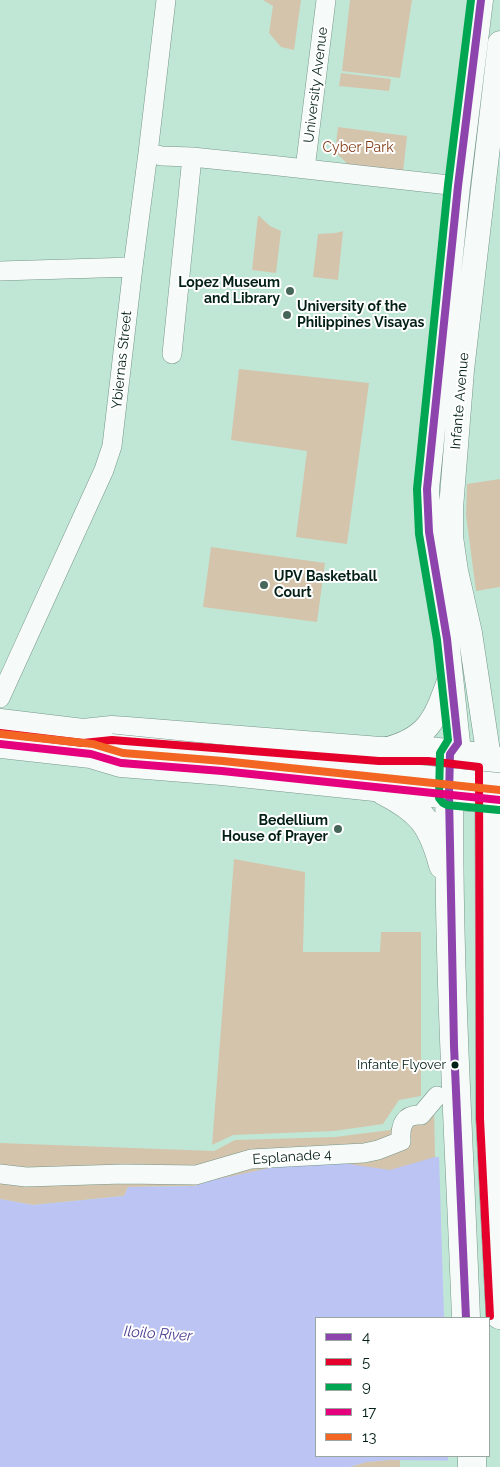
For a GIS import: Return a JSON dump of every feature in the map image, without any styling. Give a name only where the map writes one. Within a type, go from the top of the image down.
[{"type":"highway","points":[[0,722],[95,744],[121,763],[449,795],[496,794]]},
{"type":"highway","points":[[0,744],[95,744],[112,730],[380,751],[429,751],[494,758],[496,794],[489,892],[490,1119],[500,1315]]},
{"type":"highway","points":[[450,754],[450,893],[466,1317]]},
{"type":"highway","points":[[376,787],[405,802],[426,822],[439,850],[450,893]]},
{"type":"highway","points":[[489,892],[500,854]]},
{"type":"highway","points":[[456,1073],[491,1073]]},
{"type":"main road","name":"Infante Avenue","points":[[450,754],[458,743],[452,674],[429,532],[427,489],[458,186],[481,0]]},
{"type":"main road","name":"Infante Avenue","points":[[494,758],[456,571],[451,537],[451,508],[462,370],[500,43]]},
{"type":"main road","points":[[380,751],[408,742],[431,725],[439,710],[452,674]]},
{"type":"main road","points":[[478,680],[493,714],[500,724]]},
{"type":"main road","points":[[95,744],[496,794]]},
{"type":"street","name":"Ybiernas Street","points":[[0,698],[104,470],[112,446],[166,0]]},
{"type":"street","name":"University Avenue","points":[[305,169],[326,0]]},
{"type":"street","points":[[148,153],[162,156],[192,157],[458,186]]},
{"type":"street","points":[[172,354],[192,157]]},
{"type":"street","points":[[0,271],[133,267]]},
{"type":"street","name":"Esplanade 4","points":[[0,1174],[26,1177],[124,1174],[196,1175],[251,1159],[371,1152],[401,1141],[402,1129],[408,1118],[413,1114],[421,1115],[437,1096]]},
{"type":"green space","points":[[263,0],[301,0],[294,50],[281,47],[269,33],[273,6]]},
{"type":"green space","points":[[350,0],[412,0],[400,78],[342,71]]},
{"type":"green space","points":[[341,73],[391,79],[389,91],[339,86]]},
{"type":"green space","name":"Cyber Park","points":[[338,127],[407,136],[403,172],[350,166],[335,152]]},
{"type":"green space","points":[[258,215],[270,226],[281,231],[276,273],[252,270]]},
{"type":"green space","points":[[343,231],[338,280],[313,277],[318,234]]},
{"type":"green space","points":[[239,369],[369,383],[347,544],[296,537],[307,451],[231,440]]},
{"type":"green space","points":[[500,479],[500,587],[476,591],[466,515],[467,484]]},
{"type":"green space","name":"UPV Basketball Court","points":[[211,547],[325,563],[317,622],[203,607]]},
{"type":"green space","points":[[234,859],[305,872],[303,952],[380,952],[381,932],[421,932],[421,1096],[399,1100],[383,1124],[334,1131],[233,1135],[212,1145]]},
{"type":"green space","points":[[434,1105],[435,1157],[431,1159],[430,1172],[214,1180],[195,1186],[128,1187],[124,1196],[33,1205],[0,1199],[0,1143],[214,1151],[235,1140],[335,1137],[390,1130],[402,1109]]},
{"type":"green space","points":[[400,1460],[400,1467],[350,1467],[366,1462]]},
{"type":"water","name":"Iloilo River","points":[[435,1157],[500,1158],[500,1461],[388,1460],[366,1462],[350,1467],[0,1467],[0,1199],[33,1205],[124,1196],[128,1187],[195,1186],[274,1167],[288,1161],[321,1160],[390,1170]]},
{"type":"pier","points":[[439,1155],[500,1155],[500,1463],[448,1463],[448,1457],[490,1457],[490,1317],[444,1317]]},
{"type":"transit line","name":"9","points":[[471,0],[448,185],[417,489],[419,534],[437,640],[448,740],[440,753],[439,798],[447,805],[499,810]]},
{"type":"transit line","name":"4","points":[[466,1317],[454,1046],[449,795],[450,754],[458,743],[447,639],[429,532],[427,489],[458,186],[481,0]]},
{"type":"transit line","name":"5","points":[[0,733],[83,743],[112,740],[379,761],[428,761],[479,767],[480,1119],[490,1316]]},
{"type":"transit line","name":"13","points":[[1,734],[93,744],[123,753],[223,761],[500,790]]},
{"type":"transit line","name":"17","points":[[0,744],[91,754],[121,763],[222,771],[500,800]]},
{"type":"place","name":"Lopez Museum and Library","points":[[290,291]]},
{"type":"place","name":"University of the Philippines Visayas","points":[[287,315]]},
{"type":"place","name":"UPV Basketball Court","points":[[264,585]]},
{"type":"place","name":"Bedellium House of Prayer","points":[[338,829]]},
{"type":"place","name":"Infante Flyover","points":[[455,1065]]}]
